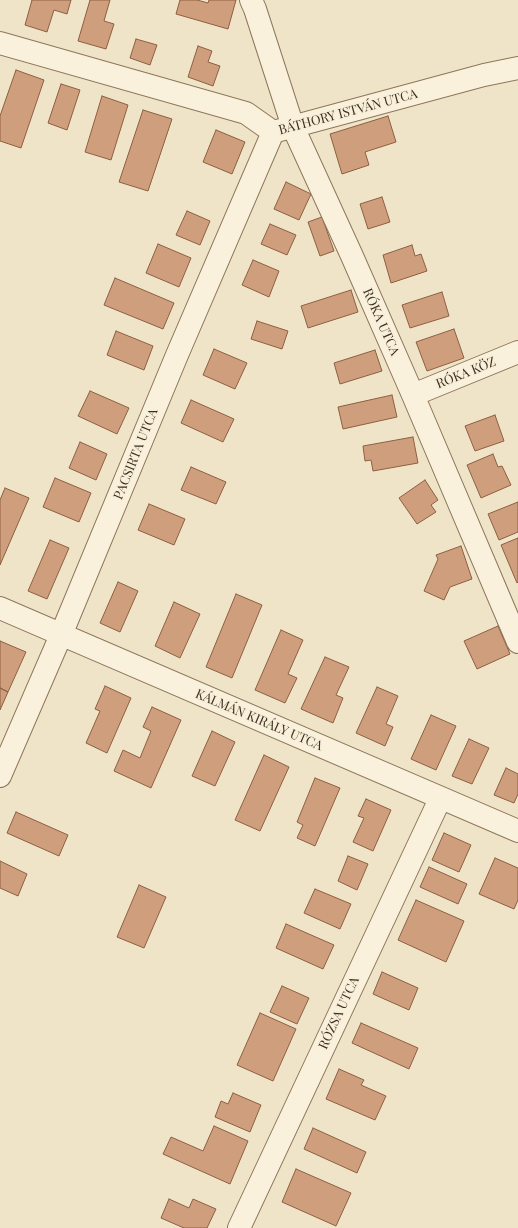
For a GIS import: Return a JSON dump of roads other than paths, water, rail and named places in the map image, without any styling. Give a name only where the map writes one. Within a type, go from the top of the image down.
[{"type":"street","name":"RÓKA UTCA","points":[[251,0],[255,9],[283,130],[352,256],[414,395],[518,642]]},
{"type":"street","name":"BÁTHORY ISTVÁN UTCA","points":[[0,43],[246,113],[283,130],[484,75],[518,68]]},
{"type":"street","name":"PACSIRTA UTCA","points":[[0,776],[61,635],[177,355],[283,130]]},
{"type":"street","name":"RÓKA KÖZ","points":[[414,395],[518,352]]},
{"type":"street","name":"KÁLMÁN KIRÁLY UTCA","points":[[0,608],[440,799],[518,831]]},
{"type":"street","name":"RÓZSA UTCA","points":[[238,1228],[440,799]]}]
